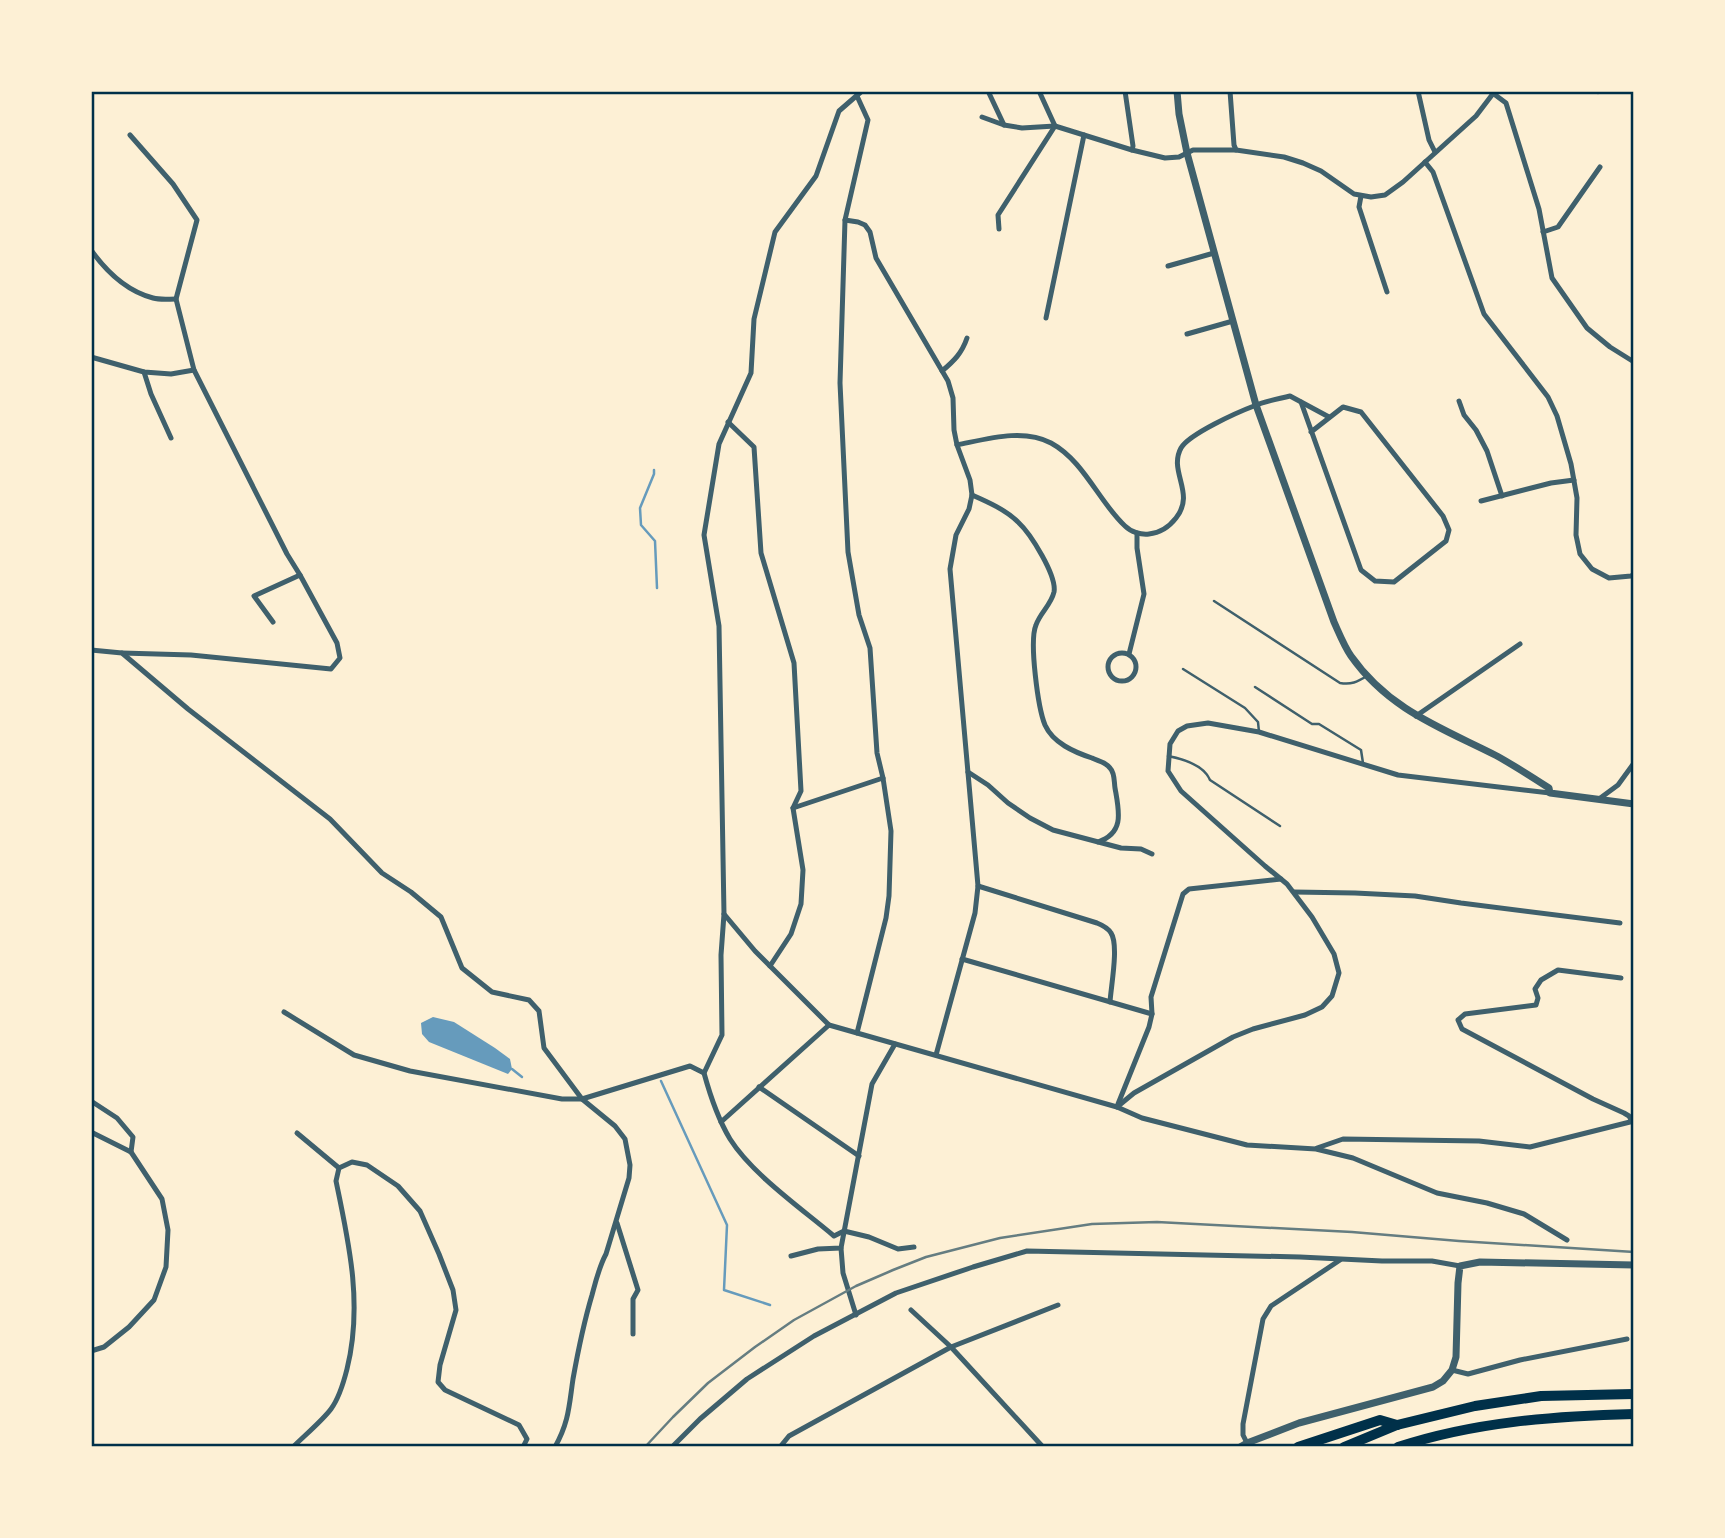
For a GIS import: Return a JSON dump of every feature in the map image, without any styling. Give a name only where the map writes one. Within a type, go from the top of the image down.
[{"type":"highway","points":[[1344,1447],[1397,1425],[1475,1406],[1541,1396],[1634,1394]]},
{"type":"highway","points":[[1398,1447],[1505,1423],[1569,1416],[1634,1414]]},
{"type":"highway","points":[[1298,1447],[1380,1420],[1397,1425]]},
{"type":"highway","points":[[1415,1447],[1425,1439]]},
{"type":"street","points":[[704,1073],[722,1035],[721,955],[724,914],[719,626],[704,535],[719,444],[751,373],[754,319],[775,232],[816,176],[839,111],[862,91]]},
{"type":"street","points":[[988,91],[1004,125]]},
{"type":"street","points":[[1039,91],[1055,126]]},
{"type":"street","points":[[1125,91],[1132,150]]},
{"type":"street","points":[[1177,91],[1187,153],[1256,405],[1334,622],[1349,654],[1367,676],[1416,716],[1498,757],[1549,788],[1550,793]]},
{"type":"street","points":[[1230,91],[1236,150]]},
{"type":"street","points":[[1418,91],[1429,139],[1435,152]]},
{"type":"street","points":[[982,117],[1022,128],[1055,126],[1165,158],[1179,157],[1193,150],[1236,150],[1284,158],[1321,172],[1354,194],[1371,197],[1385,195],[1403,182],[1476,116],[1495,93],[1506,103],[1539,209],[1552,278],[1587,328],[1634,364]]},
{"type":"street","points":[[857,96],[868,120],[845,220],[839,383],[848,552],[859,615],[870,648],[877,753],[891,831],[886,918],[857,1033]]},
{"type":"street","points":[[999,229],[998,215],[1055,126]]},
{"type":"street","points":[[91,650],[191,655],[331,669],[340,658],[337,643],[287,554],[194,370],[176,299],[197,220],[173,184],[130,135]]},
{"type":"street","points":[[1046,318],[1084,135]]},
{"type":"street","points":[[1425,162],[1433,172],[1484,314],[1548,397],[1557,416],[1574,480],[1577,498],[1576,535],[1580,554],[1592,569],[1609,578],[1634,574]]},
{"type":"street","points":[[1543,232],[1558,227],[1600,167]]},
{"type":"street","points":[[1361,196],[1359,208],[1387,292]]},
{"type":"street","points":[[845,220],[865,225],[870,232],[876,258],[948,381],[953,398],[957,445],[970,480],[972,495],[969,509],[956,535],[950,569],[978,886],[975,913],[936,1055]]},
{"type":"street","points":[[91,250],[107,271],[130,288],[154,299],[176,299]]},
{"type":"street","points":[[1168,266],[1214,253]]},
{"type":"street","points":[[1187,334],[1233,321]]},
{"type":"street","points":[[942,371],[954,361],[967,338]]},
{"type":"street","points":[[91,356],[144,372],[171,374],[194,370]]},
{"type":"street","points":[[144,372],[171,438]]},
{"type":"street","points":[[957,445],[1009,435],[1050,442],[1066,454],[1093,484],[1126,527],[1146,534],[1159,532],[1171,525],[1181,512],[1184,491],[1178,458],[1182,447],[1191,437],[1256,405],[1290,396],[1329,417]]},
{"type":"street","points":[[1459,401],[1464,415],[1476,430],[1486,451],[1502,496]]},
{"type":"street","points":[[1301,402],[1311,432],[1361,570],[1375,581],[1394,582],[1446,541],[1449,530],[1443,516],[1361,412],[1343,407],[1311,432]]},
{"type":"street","points":[[728,422],[754,447],[761,553],[793,663],[802,792],[793,808],[803,870],[801,904],[791,934],[770,966]]},
{"type":"street","points":[[1481,501],[1550,483],[1574,480]]},
{"type":"street","points":[[972,495],[994,505],[1019,522],[1041,553],[1052,576],[1055,591],[1036,624],[1032,638],[1040,709],[1046,728],[1059,742],[1077,753],[1105,763],[1113,770],[1120,818],[1114,832],[1098,842]]},
{"type":"street","points":[[1129,654],[1144,594],[1137,533]]},
{"type":"street","points":[[273,622],[254,596],[300,575]]},
{"type":"street","points":[[1416,716],[1520,644]]},
{"type":"street","points":[[122,653],[188,709],[330,819],[382,873],[411,892],[441,917],[462,968],[492,992],[529,1000],[539,1011],[544,1048],[582,1099],[615,1126],[625,1139],[630,1165],[629,1178],[584,1322],[570,1407],[555,1447]]},
{"type":"street","points":[[1116,654],[1129,654],[1137,666],[1134,676],[1126,681],[1116,680],[1110,673],[1110,660],[1116,654]]},
{"type":"street","points":[[1117,1107],[1134,1093],[1233,1037],[1305,1015],[1322,1007],[1336,988],[1339,973],[1334,954],[1312,916],[1294,892],[1181,791],[1168,771],[1170,744],[1178,731],[1187,726],[1208,723],[1259,732],[1398,775],[1634,804]]},
{"type":"street","points":[[1599,799],[1618,785],[1634,763]]},
{"type":"street","points":[[968,772],[988,785],[1007,803],[1053,830],[1121,848],[1141,849],[1152,854]]},
{"type":"street","points":[[793,808],[883,778]]},
{"type":"street","points":[[1117,1107],[1149,1027],[1152,1014],[1151,997],[1183,894],[1189,890],[1281,878]]},
{"type":"street","points":[[978,886],[1105,927],[1115,943],[1110,1002]]},
{"type":"street","points":[[1294,892],[1415,895],[1619,923]]},
{"type":"street","points":[[724,914],[755,951],[829,1025],[1117,1107],[1142,1118],[1247,1145],[1316,1149],[1353,1158],[1437,1193],[1524,1214],[1567,1240]]},
{"type":"street","points":[[962,959],[1152,1014]]},
{"type":"street","points":[[1316,1149],[1343,1139],[1479,1141],[1530,1147],[1633,1122],[1624,1113],[1462,1028],[1458,1020],[1465,1014],[1536,1005],[1538,998],[1535,989],[1541,979],[1558,970],[1621,978]]},
{"type":"street","points":[[284,1012],[354,1055],[410,1071],[562,1099],[582,1099],[690,1066],[704,1073],[721,1122],[756,1171],[834,1236],[844,1231],[869,1237],[898,1249],[914,1247]]},
{"type":"street","points":[[721,1122],[829,1025]]},
{"type":"street","points":[[856,1315],[843,1273],[841,1248],[872,1084],[895,1044]]},
{"type":"street","points":[[759,1087],[859,1156]]},
{"type":"street","points":[[91,1101],[117,1118],[133,1137],[131,1152]]},
{"type":"street","points":[[91,1132],[131,1152],[162,1199],[168,1230],[166,1267],[153,1300],[141,1316],[104,1347],[91,1351]]},
{"type":"street","points":[[297,1133],[339,1168]]},
{"type":"street","points":[[339,1168],[352,1162],[367,1165],[398,1186],[419,1211],[453,1290],[456,1310],[440,1364],[438,1382],[445,1390],[519,1425],[527,1439],[523,1447]]},
{"type":"street","points":[[293,1447],[332,1409],[344,1381],[350,1355],[353,1335],[353,1267],[336,1181],[339,1168]]},
{"type":"street","points":[[616,1221],[638,1290],[633,1299],[633,1334]]},
{"type":"street","points":[[791,1256],[818,1249],[841,1248]]},
{"type":"street","points":[[672,1447],[747,1379],[801,1344],[897,1293],[973,1266],[1034,1250],[1432,1261],[1460,1266],[1480,1262],[1634,1265]]},
{"type":"street","points":[[1341,1259],[1272,1306],[1263,1319],[1243,1424],[1243,1445],[1298,1423],[1433,1387],[1443,1381],[1452,1370],[1457,1349],[1460,1266]]},
{"type":"street","points":[[780,1447],[789,1436],[951,1347],[1058,1305]]},
{"type":"street","points":[[911,1310],[951,1347],[1043,1447]]},
{"type":"street","points":[[1452,1370],[1468,1374],[1520,1360],[1627,1339]]},
{"type":"lane","points":[[1214,601],[1340,683],[1356,683],[1367,676]]},
{"type":"lane","points":[[1183,668],[1245,708],[1258,722],[1259,732]]},
{"type":"lane","points":[[1255,687],[1312,724],[1319,724],[1361,750],[1363,763]]},
{"type":"lane","points":[[1168,756],[1186,760],[1208,774],[1210,780],[1280,826]]},
{"type":"water","points":[[433,1017],[454,1022],[495,1048],[510,1059],[512,1069],[508,1074],[429,1042],[422,1034],[421,1023]]},
{"type":"waterway","points":[[654,470],[640,508],[641,525],[655,541],[657,588]]},
{"type":"waterway","points":[[512,1069],[522,1077]]},
{"type":"waterway","points":[[661,1081],[727,1225],[724,1290],[770,1305]]},
{"type":"railway","points":[[645,1447],[708,1383],[794,1320],[856,1286],[893,1270],[926,1257],[1000,1238],[1092,1224],[1157,1222],[1352,1232],[1634,1252]]}]
